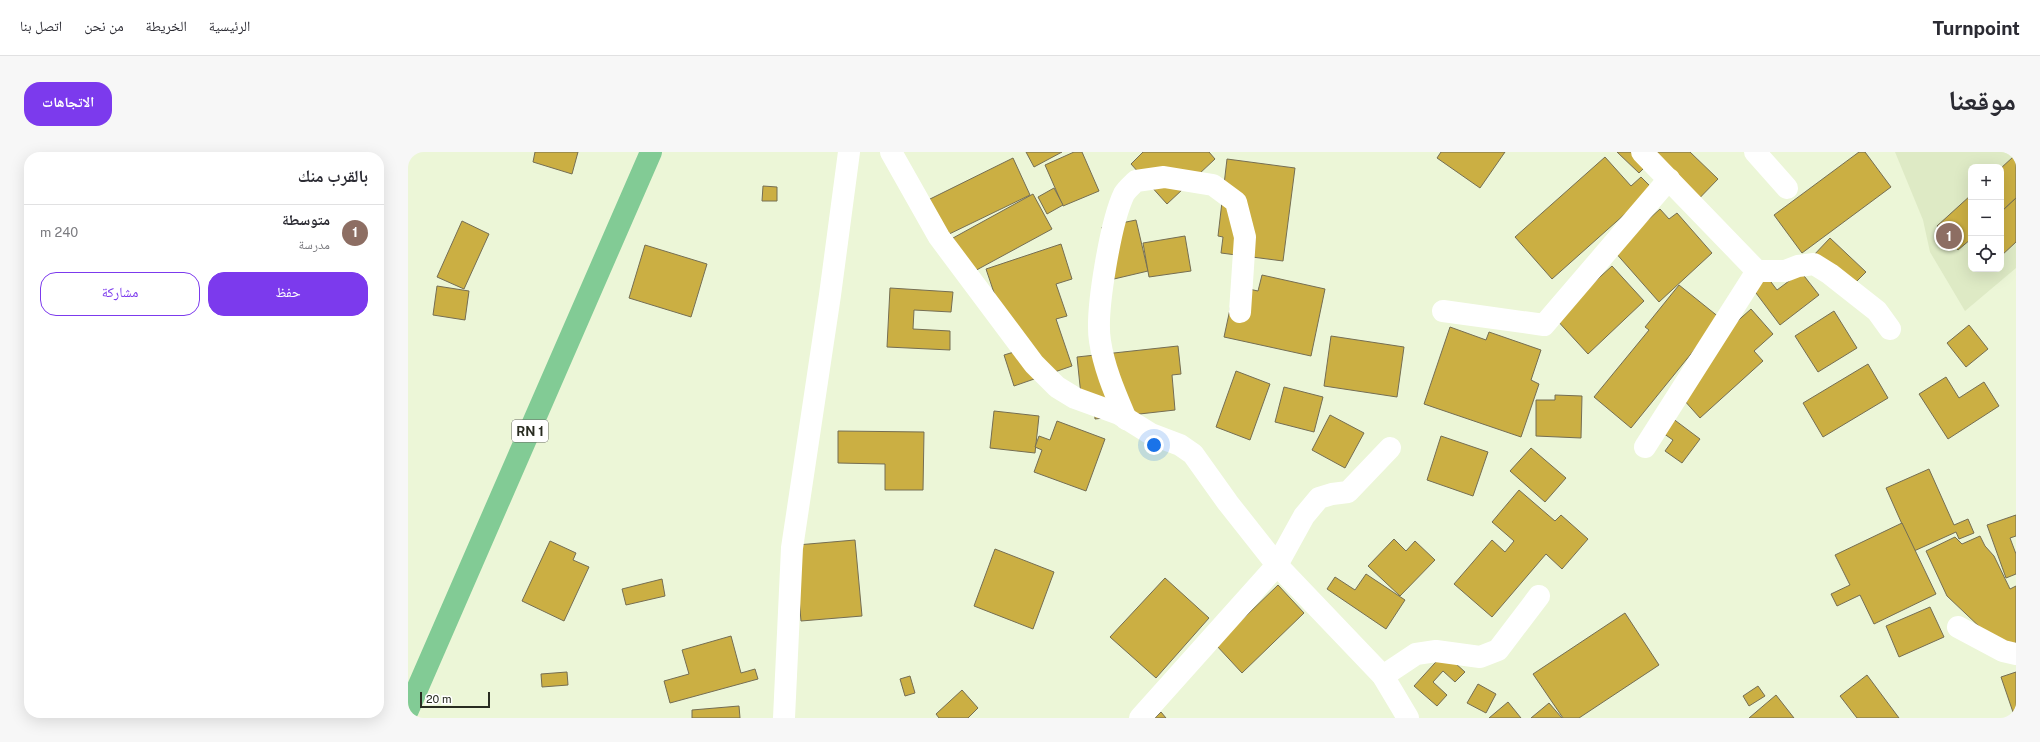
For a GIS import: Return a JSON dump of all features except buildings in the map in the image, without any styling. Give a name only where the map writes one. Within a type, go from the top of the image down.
[{"type":"main road","name":"RN 1","points":[[408,710],[651,152]]},
{"type":"street","points":[[784,718],[792,548],[830,295],[849,152]]},
{"type":"street","points":[[891,152],[939,237],[1034,364],[1057,387],[1075,398],[1119,414],[1151,434],[1180,445],[1193,454],[1228,503],[1277,565],[1383,676],[1408,718]]},
{"type":"street","points":[[1642,152],[1757,271],[1785,271],[1798,266],[1814,264],[1830,274],[1877,311],[1890,330]]},
{"type":"street","points":[[1755,152],[1787,188]]},
{"type":"street","points":[[1126,419],[1108,375],[1099,340],[1100,308],[1110,239],[1124,194],[1136,181],[1164,177],[1213,185],[1236,202],[1245,237],[1240,312]]},
{"type":"street","points":[[1443,311],[1544,325],[1669,179]]},
{"type":"street","points":[[1645,447],[1757,271]]},
{"type":"street","points":[[1140,718],[1277,565],[1304,516],[1319,498],[1332,494],[1348,492],[1390,448]]},
{"type":"street","points":[[1383,676],[1416,654],[1436,651],[1480,657],[1498,650],[1539,596]]},
{"type":"street","points":[[1958,627],[2003,651],[2016,654]]},
{"type":"shaded area","points":[[1895,152],[2016,152],[2016,268],[1965,311],[1930,252],[1923,220]]},
{"type":"place","name":"متوسطة","points":[[1949,236]]}]
